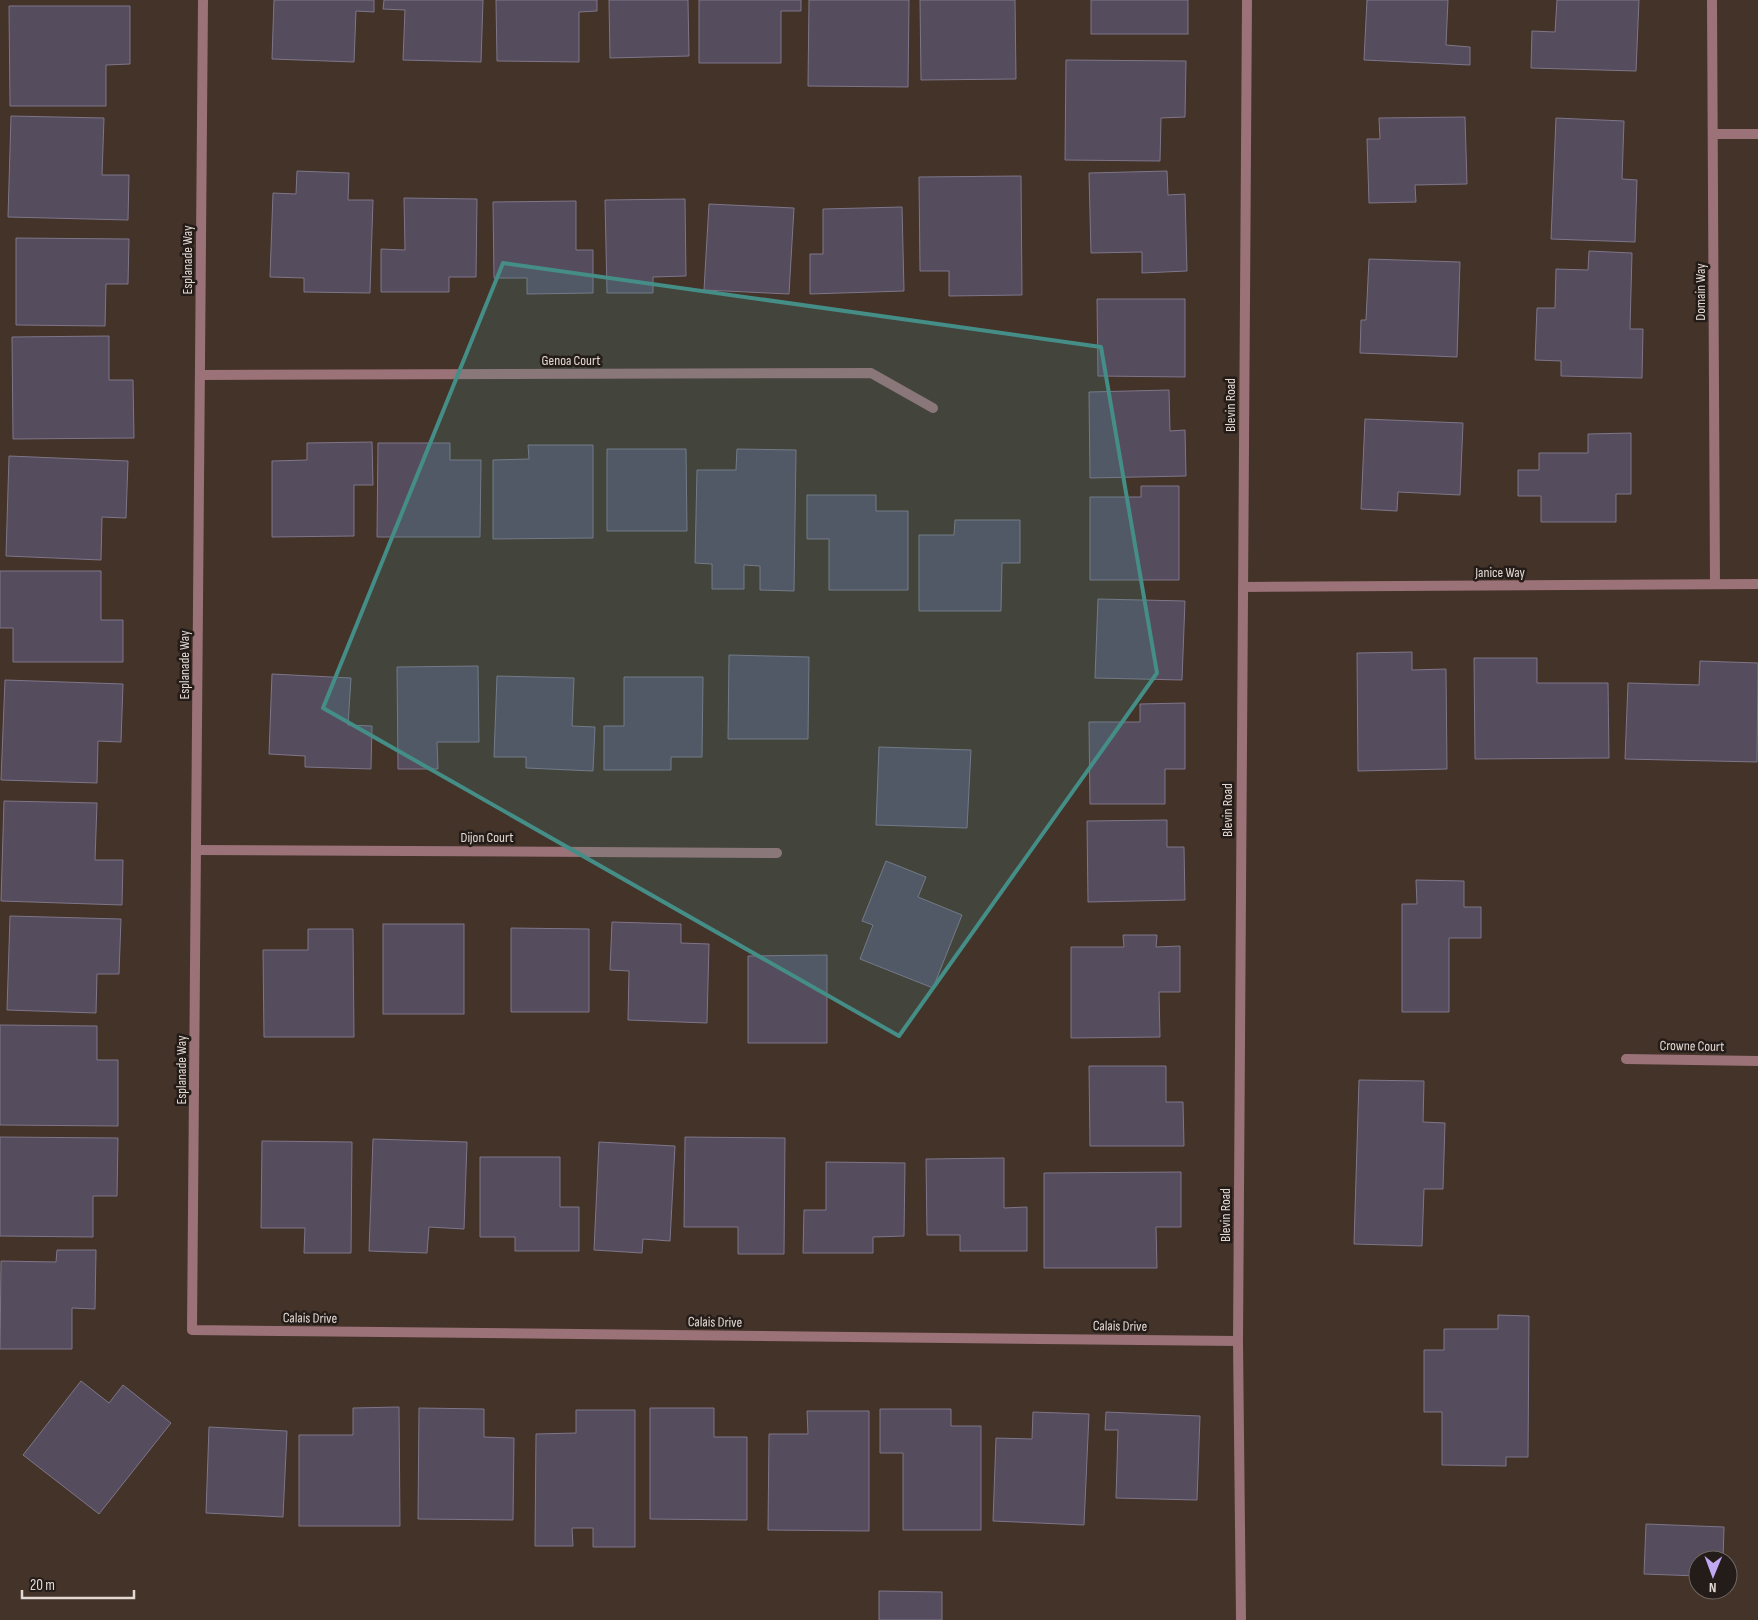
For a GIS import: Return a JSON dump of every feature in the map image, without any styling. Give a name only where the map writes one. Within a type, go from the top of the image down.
[{"type":"street","name":"Esplanade Way","points":[[192,1330],[203,0]]},
{"type":"street","name":"Blevin Road","points":[[1241,1620],[1238,1341],[1247,0]]},
{"type":"street","name":"Domain Way","points":[[1712,0],[1715,584]]},
{"type":"street","points":[[1713,134],[1758,134]]},
{"type":"street","name":"Genoa Court","points":[[200,375],[871,373],[933,408]]},
{"type":"street","name":"Janice Way","points":[[1243,587],[1758,584]]},
{"type":"street","name":"Dijon Court","points":[[196,850],[777,853]]},
{"type":"street","name":"Crowne Court","points":[[1626,1059],[1758,1061]]},
{"type":"street","name":"Calais Drive","points":[[192,1330],[1238,1341]]},
{"type":"highlighted area","points":[[503,263],[1101,347],[1157,673],[899,1036],[323,708]]},
{"type":"building","points":[[274,0],[374,0],[374,12],[356,11],[354,62],[272,59]]},
{"type":"building","points":[[384,0],[483,0],[481,62],[403,60],[405,10],[383,9]]},
{"type":"building","points":[[496,0],[597,0],[597,11],[579,12],[579,62],[497,61]]},
{"type":"building","points":[[609,0],[688,0],[689,56],[610,58]]},
{"type":"building","points":[[699,0],[801,0],[801,11],[781,11],[781,63],[699,63]]},
{"type":"building","points":[[809,0],[909,0],[908,87],[808,86]]},
{"type":"building","points":[[920,0],[1015,0],[1016,79],[921,80]]},
{"type":"building","points":[[1091,0],[1188,0],[1188,34],[1091,34]]},
{"type":"building","points":[[1367,0],[1448,0],[1446,45],[1470,47],[1470,65],[1364,60]]},
{"type":"building","points":[[1557,0],[1639,0],[1636,71],[1531,68],[1532,31],[1555,32]]},
{"type":"building","points":[[9,6],[130,6],[130,64],[106,65],[106,106],[10,106]]},
{"type":"building","points":[[1066,60],[1186,61],[1185,117],[1161,118],[1160,161],[1065,160]]},
{"type":"building","points":[[11,116],[104,118],[102,175],[129,175],[128,220],[8,217]]},
{"type":"building","points":[[1465,117],[1467,184],[1415,185],[1416,202],[1369,203],[1367,139],[1380,139],[1379,118]]},
{"type":"building","points":[[1556,118],[1624,121],[1622,179],[1637,180],[1635,242],[1551,239]]},
{"type":"building","points":[[297,171],[349,173],[348,200],[373,200],[370,293],[304,292],[304,278],[270,277],[273,193],[296,194]]},
{"type":"building","points":[[1167,171],[1168,195],[1185,194],[1187,271],[1142,273],[1142,252],[1091,253],[1089,173]]},
{"type":"building","points":[[1021,176],[1022,295],[949,296],[949,271],[920,271],[919,177]]},
{"type":"building","points":[[404,198],[477,199],[476,277],[449,277],[449,292],[381,292],[381,249],[405,250]]},
{"type":"building","points":[[685,199],[686,276],[653,277],[653,293],[607,293],[605,200]]},
{"type":"building","points":[[576,201],[576,250],[593,250],[593,293],[527,294],[527,278],[494,278],[493,202]]},
{"type":"building","points":[[709,204],[794,208],[789,294],[704,290]]},
{"type":"building","points":[[902,207],[904,291],[810,294],[810,254],[823,254],[823,209]]},
{"type":"building","points":[[16,238],[129,239],[128,284],[106,284],[105,326],[16,325]]},
{"type":"building","points":[[1589,251],[1632,253],[1630,329],[1643,329],[1642,378],[1561,376],[1561,361],[1535,360],[1537,308],[1555,308],[1556,269],[1588,270]]},
{"type":"building","points":[[1369,259],[1460,262],[1457,357],[1360,353],[1361,320],[1366,320]]},
{"type":"building","points":[[1097,299],[1185,299],[1185,377],[1098,376]]},
{"type":"building","points":[[109,336],[109,380],[133,380],[134,438],[13,439],[12,337]]},
{"type":"building","points":[[1169,390],[1170,431],[1185,430],[1186,476],[1090,478],[1089,392]]},
{"type":"building","points":[[1365,419],[1463,423],[1460,495],[1398,492],[1397,511],[1361,509]]},
{"type":"building","points":[[1631,433],[1631,494],[1616,494],[1616,522],[1541,522],[1541,496],[1518,496],[1518,470],[1539,470],[1539,453],[1588,453],[1588,434]]},
{"type":"building","points":[[372,442],[373,485],[354,485],[354,536],[272,537],[272,461],[307,460],[307,443]]},
{"type":"building","points":[[378,443],[450,443],[450,460],[481,460],[480,537],[377,537]]},
{"type":"building","points":[[528,445],[593,445],[593,538],[493,539],[493,460],[529,459]]},
{"type":"building","points":[[607,449],[686,449],[687,531],[607,531]]},
{"type":"building","points":[[737,449],[796,450],[794,591],[760,590],[760,566],[744,565],[744,589],[712,589],[712,564],[695,563],[697,470],[736,470]]},
{"type":"building","points":[[9,456],[128,461],[126,518],[102,517],[101,560],[6,556]]},
{"type":"building","points":[[1141,486],[1179,486],[1179,580],[1090,580],[1090,497],[1141,497]]},
{"type":"building","points":[[807,495],[876,495],[876,511],[908,511],[908,590],[829,590],[829,539],[807,539]]},
{"type":"building","points":[[955,520],[1020,520],[1020,563],[1002,563],[1001,611],[919,611],[919,535],[954,535]]},
{"type":"building","points":[[0,571],[101,571],[101,620],[123,620],[123,662],[13,662],[13,628],[0,628]]},
{"type":"building","points":[[1098,599],[1185,601],[1182,680],[1095,678]]},
{"type":"building","points":[[1412,652],[1412,670],[1446,669],[1447,769],[1358,771],[1357,653]]},
{"type":"building","points":[[729,655],[809,657],[808,739],[728,739]]},
{"type":"building","points":[[1474,658],[1537,658],[1537,683],[1608,683],[1609,758],[1475,759]]},
{"type":"building","points":[[1700,661],[1758,663],[1757,762],[1625,759],[1628,683],[1699,685]]},
{"type":"building","points":[[478,666],[479,742],[437,742],[438,769],[398,769],[397,667]]},
{"type":"building","points":[[272,674],[351,678],[348,725],[372,726],[371,769],[305,767],[305,756],[269,754]]},
{"type":"building","points":[[497,676],[574,678],[572,726],[595,727],[593,771],[526,768],[526,757],[494,757]]},
{"type":"building","points":[[624,677],[703,677],[702,757],[671,757],[671,770],[604,770],[604,726],[624,726]]},
{"type":"building","points":[[5,680],[123,684],[121,742],[98,741],[97,783],[1,780]]},
{"type":"building","points":[[1185,703],[1185,769],[1165,769],[1165,804],[1090,804],[1089,722],[1140,722],[1140,704]]},
{"type":"building","points":[[879,747],[971,750],[967,828],[876,825]]},
{"type":"building","points":[[4,801],[97,803],[95,860],[123,860],[122,905],[1,901]]},
{"type":"building","points":[[1167,820],[1167,847],[1184,847],[1185,900],[1088,902],[1087,821]]},
{"type":"building","points":[[886,861],[926,877],[918,897],[962,915],[933,988],[860,959],[873,925],[862,921]]},
{"type":"building","points":[[1416,880],[1464,881],[1464,907],[1481,907],[1481,938],[1449,938],[1449,1012],[1402,1012],[1402,904],[1417,904]]},
{"type":"building","points":[[10,916],[121,919],[119,974],[97,974],[96,1013],[7,1010]]},
{"type":"building","points":[[612,922],[681,924],[681,943],[709,944],[707,1023],[628,1020],[629,971],[610,970]]},
{"type":"building","points":[[383,924],[464,924],[464,1014],[383,1014]]},
{"type":"building","points":[[511,928],[589,929],[589,1012],[511,1012]]},
{"type":"building","points":[[308,929],[353,929],[354,1037],[264,1037],[263,950],[308,950]]},
{"type":"building","points":[[1123,935],[1157,935],[1156,947],[1180,946],[1180,992],[1159,992],[1160,1037],[1071,1038],[1071,947],[1124,947]]},
{"type":"building","points":[[827,955],[827,1043],[748,1043],[748,956]]},
{"type":"building","points":[[0,1025],[97,1026],[97,1060],[118,1060],[118,1126],[0,1125]]},
{"type":"building","points":[[1089,1066],[1166,1066],[1166,1102],[1183,1102],[1184,1146],[1090,1146]]},
{"type":"building","points":[[1359,1080],[1424,1081],[1423,1122],[1445,1123],[1443,1189],[1424,1189],[1422,1246],[1354,1244]]},
{"type":"building","points":[[0,1137],[118,1138],[117,1196],[93,1196],[93,1237],[0,1236]]},
{"type":"building","points":[[685,1137],[785,1138],[784,1254],[738,1254],[738,1227],[684,1227]]},
{"type":"building","points":[[373,1139],[467,1142],[464,1229],[429,1227],[427,1253],[369,1251]]},
{"type":"building","points":[[262,1141],[352,1142],[351,1253],[304,1253],[305,1228],[261,1228]]},
{"type":"building","points":[[599,1142],[675,1146],[670,1241],[643,1239],[642,1253],[594,1250]]},
{"type":"building","points":[[480,1157],[560,1157],[560,1207],[579,1207],[579,1251],[515,1251],[515,1237],[480,1237]]},
{"type":"building","points":[[1004,1158],[1004,1208],[1027,1207],[1027,1251],[960,1251],[960,1235],[927,1235],[926,1159]]},
{"type":"building","points":[[826,1162],[905,1163],[904,1236],[873,1237],[873,1253],[803,1253],[804,1210],[826,1210]]},
{"type":"building","points":[[1181,1172],[1181,1227],[1156,1227],[1157,1268],[1044,1268],[1044,1173]]},
{"type":"building","points":[[57,1250],[96,1250],[95,1309],[72,1308],[72,1349],[0,1349],[1,1261],[56,1262]]},
{"type":"building","points":[[1498,1315],[1529,1316],[1528,1457],[1506,1457],[1506,1466],[1442,1465],[1442,1412],[1424,1412],[1424,1350],[1444,1350],[1444,1329],[1498,1329]]},
{"type":"building","points":[[81,1381],[109,1403],[123,1385],[171,1423],[99,1514],[23,1455]]},
{"type":"building","points":[[399,1407],[400,1526],[299,1526],[299,1435],[353,1435],[353,1408]]},
{"type":"building","points":[[419,1408],[484,1409],[484,1437],[514,1438],[513,1520],[418,1519]]},
{"type":"building","points":[[650,1408],[714,1408],[714,1437],[747,1437],[747,1520],[650,1519]]},
{"type":"building","points":[[880,1409],[951,1409],[951,1426],[981,1426],[981,1530],[903,1530],[903,1453],[880,1453]]},
{"type":"building","points":[[576,1410],[635,1410],[635,1547],[593,1547],[593,1528],[572,1528],[573,1546],[535,1546],[536,1434],[576,1433]]},
{"type":"building","points":[[807,1411],[869,1411],[869,1531],[768,1530],[769,1434],[808,1434]]},
{"type":"building","points":[[1033,1412],[1089,1414],[1084,1525],[993,1521],[996,1438],[1032,1439]]},
{"type":"building","points":[[1106,1412],[1200,1416],[1197,1500],[1116,1498],[1118,1430],[1105,1430]]},
{"type":"building","points":[[209,1427],[287,1431],[283,1517],[206,1513]]},
{"type":"building","points":[[1646,1524],[1724,1527],[1723,1550],[1688,1550],[1688,1576],[1644,1574]]},
{"type":"building","points":[[879,1591],[942,1592],[942,1620],[879,1620]]}]
